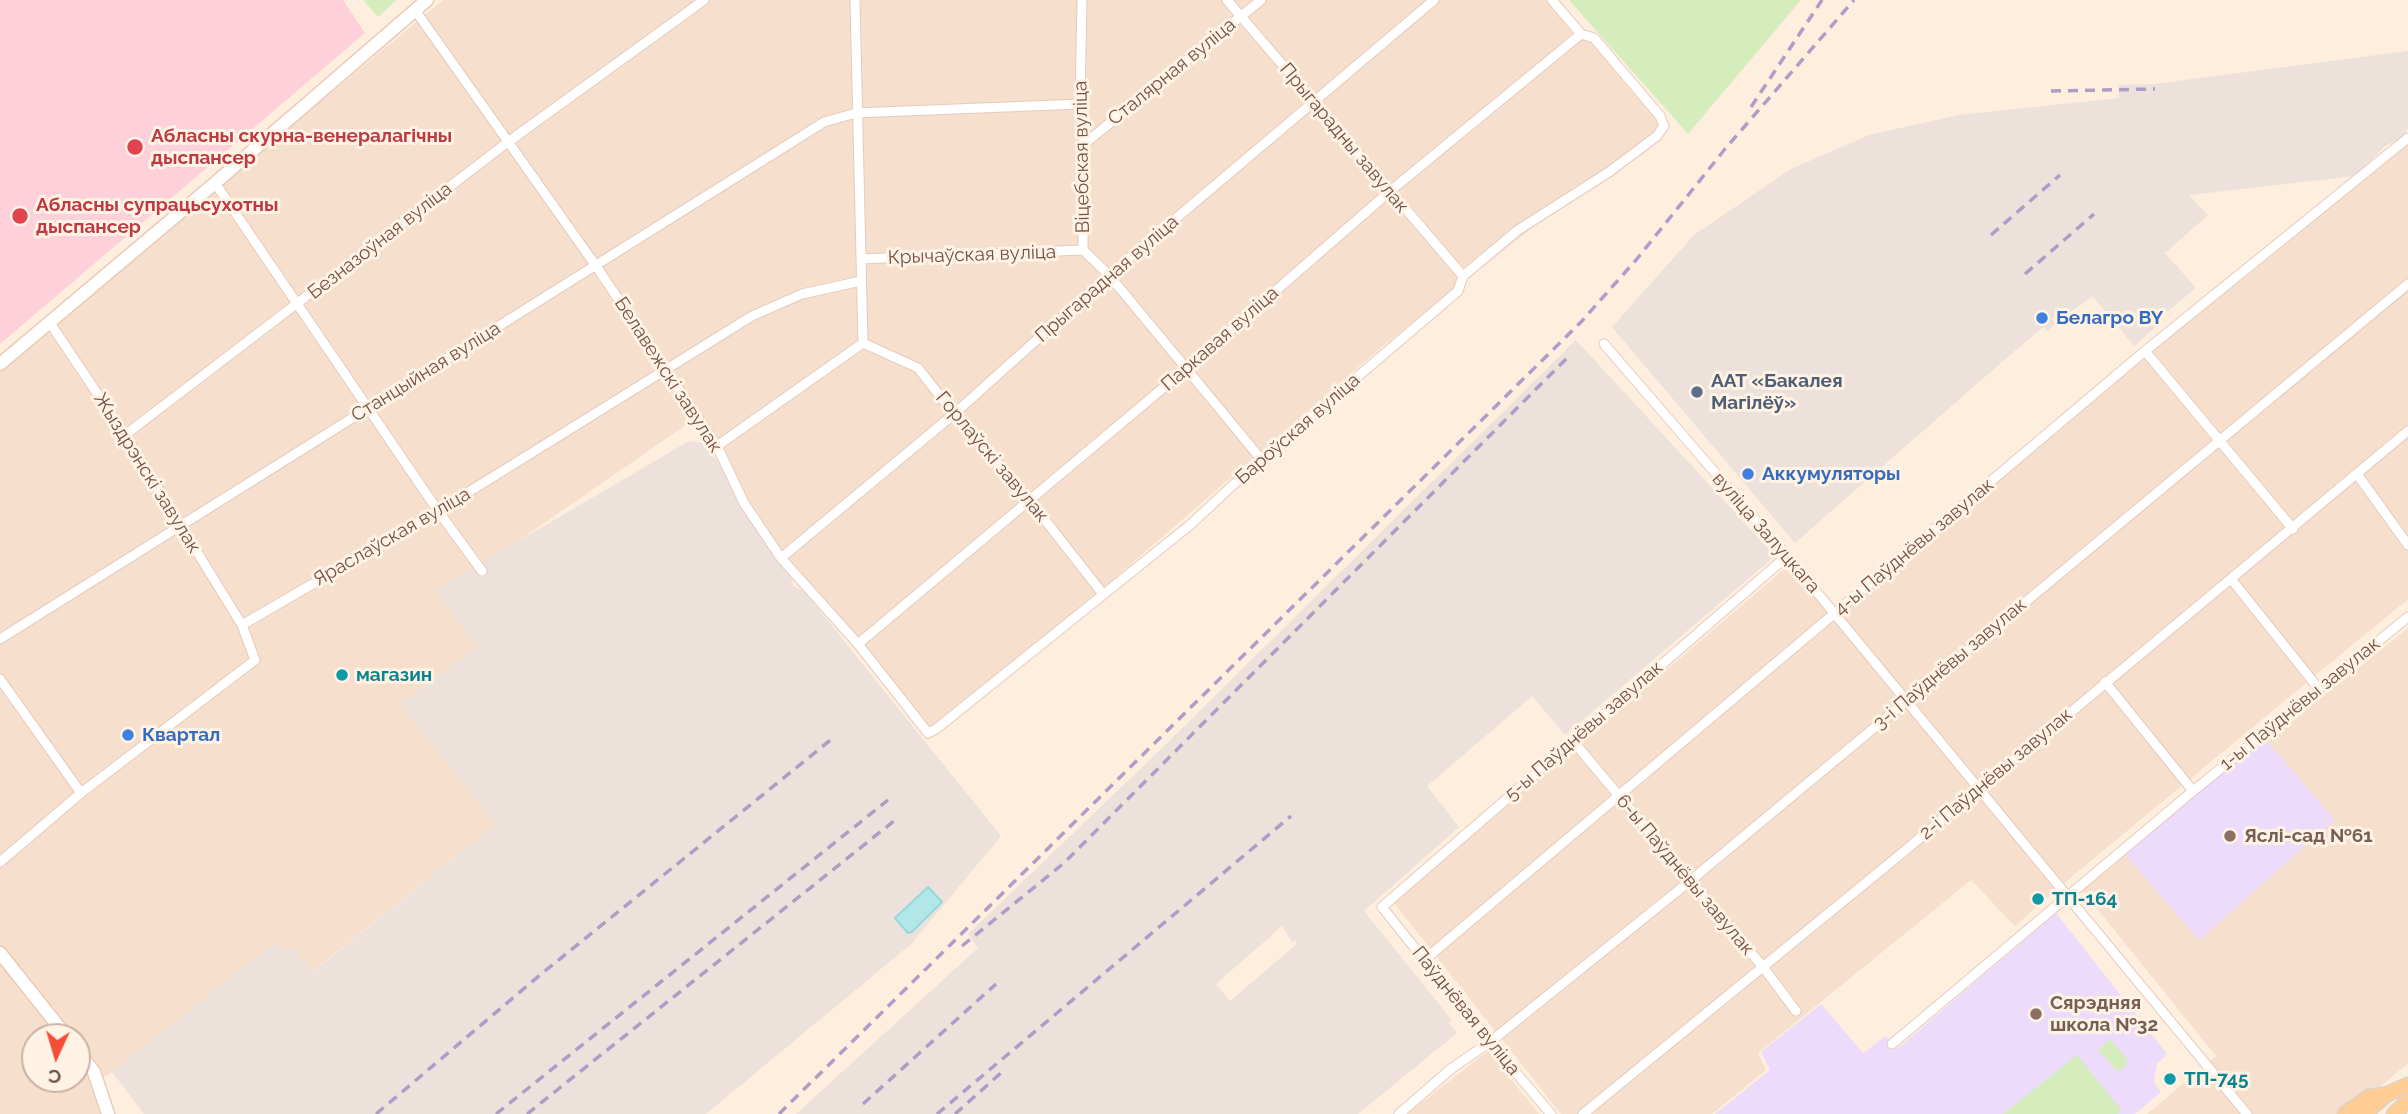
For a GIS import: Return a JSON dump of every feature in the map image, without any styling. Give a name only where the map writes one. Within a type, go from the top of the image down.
[{"type":"main road","points":[[0,364],[427,0]]},
{"type":"main road","points":[[0,953],[56,1023]]},
{"type":"main road","points":[[91,1068],[108,1114]]},
{"type":"main road","points":[[2345,1114],[2369,1097],[2387,1094],[2408,1085]]},
{"type":"main road","points":[[2364,1114],[2387,1094]]},
{"type":"main road","points":[[2394,1114],[2408,1101]]},
{"type":"street","name":"Безназоўная вуліца","points":[[125,435],[508,142],[704,0]]},
{"type":"street","points":[[717,446],[863,343],[855,0]]},
{"type":"street","name":"Віцебская вуліца","points":[[1082,0],[1080,104],[1084,144],[1083,250],[1110,275],[1261,459]]},
{"type":"street","name":"Прыгарадны завулак","points":[[1227,0],[1463,276]]},
{"type":"street","name":"Сталярная вуліца","points":[[1084,144],[1261,0]]},
{"type":"street","name":"Прыгарадная вуліца","points":[[781,558],[954,414],[1110,275],[1434,0]]},
{"type":"street","points":[[1552,0],[1581,34]]},
{"type":"street","name":"Белавежскі завулак","points":[[415,10],[596,266],[717,446],[744,503],[781,558],[858,643],[928,733]]},
{"type":"street","name":"Бароўская вуліца","points":[[928,733],[1189,525],[1261,459],[1458,291],[1463,276],[1518,230],[1609,172],[1657,136],[1664,126],[1660,116],[1594,38],[1581,34]]},
{"type":"street","name":"Паркавая вуліца","points":[[858,643],[1187,368],[1389,192],[1581,34]]},
{"type":"street","name":"Сталярная вуліца","points":[[856,113],[1080,104]]},
{"type":"street","name":"Станцыйная вуліца","points":[[0,639],[824,122],[856,113]]},
{"type":"street","name":"4-ы Паўднёвы завулак","points":[[1423,961],[2145,351],[2408,138]]},
{"type":"street","points":[[215,183],[438,511],[482,571]]},
{"type":"street","name":"Крычаўская вуліца","points":[[861,259],[1083,250]]},
{"type":"street","name":"Яраслаўская вуліца","points":[[242,625],[438,511],[752,316],[802,294],[861,281]]},
{"type":"street","name":"3-і Паўднёвы завулак","points":[[1399,1114],[1452,1068],[1490,1042],[1690,881],[2408,284]]},
{"type":"street","name":"Жыздрэнскі завулак","points":[[50,323],[125,435],[242,625]]},
{"type":"street","name":"Горлаўскі завулак","points":[[863,343],[918,368],[954,414],[1030,500],[1103,594]]},
{"type":"street","name":"вуліца Залуцкага","points":[[1604,344],[1787,556],[2247,1114]]},
{"type":"street","points":[[2145,351],[2293,529]]},
{"type":"street","name":"2-і Паўднёвы завулак","points":[[1583,1114],[2293,529],[2408,431]]},
{"type":"street","points":[[2357,474],[2408,545]]},
{"type":"street","name":"5-ы Паўднёвы завулак","points":[[1381,907],[1787,556]]},
{"type":"street","points":[[2231,579],[2319,689]]},
{"type":"street","name":"1-ы Паўднёвы завулак","points":[[1892,1044],[2193,791],[2408,617]]},
{"type":"street","points":[[0,862],[81,793],[256,660],[242,625]]},
{"type":"street","points":[[0,679],[81,793]]},
{"type":"street","points":[[2105,682],[2193,791]]},
{"type":"street","name":"6-ы Паўднёвы завулак","points":[[1572,740],[1763,967],[1796,1011]]},
{"type":"street","name":"Паўднёвая вуліца","points":[[1381,907],[1551,1114]]},
{"type":"shaded area","name":"Абласны скурна-венералагічны дыспансер","points":[[0,0],[343,0],[365,33],[0,344]]},
{"type":"shaded area","points":[[443,0],[1560,0],[1661,126],[1379,349],[928,740],[786,558],[693,420],[488,562],[477,647],[400,704],[496,824],[312,972],[296,951],[272,945],[112,1072],[93,1084],[103,1114],[0,1114],[0,367]]},
{"type":"shaded area","points":[[2408,51],[2408,127],[2404,138],[2386,145],[2356,176],[2189,195],[2208,215],[2165,253],[2196,288],[2157,320],[2159,324],[2134,346],[2093,296],[2066,315],[2062,311],[2052,319],[2056,324],[2047,331],[2044,327],[2018,348],[1795,543],[1612,327],[1694,235],[1791,169],[1869,135],[1959,115],[2119,98],[2119,85],[2154,84]]},
{"type":"shaded area","points":[[2408,142],[2408,599],[2015,926],[1971,880],[1758,1053],[1766,1070],[1712,1114],[1561,1114],[1394,903],[1789,565],[1835,619],[2152,352]]},
{"type":"shaded area","points":[[1576,340],[1775,556],[1565,735],[1532,696],[1427,786],[1459,827],[1364,911],[1452,1020],[1449,1023],[1457,1033],[1358,1114],[796,1114],[978,948],[968,934],[1160,750]],"holes":[[[1282,926],[1292,942],[1295,940],[1297,944],[1230,1001],[1216,984]]]},
{"type":"shaded area","points":[[689,441],[705,443],[789,564],[793,586],[803,590],[1001,836],[911,944],[706,1114],[144,1114],[112,1072],[272,945],[296,951],[313,972],[496,824],[400,704],[477,647],[435,590]]},
{"type":"shaded area","points":[[2408,628],[2408,1063],[2348,1114],[2147,1114],[2216,1056],[2082,890]]},
{"type":"shaded area","name":"Яслі-сад №61","points":[[2265,739],[2335,820],[2199,940],[2124,853]]},
{"type":"shaded area","name":"Сярэдняя школа №32","points":[[2056,913],[2167,1054],[2157,1064],[2154,1082],[2161,1092],[2135,1114],[1715,1114],[1770,1070],[1761,1052],[1821,1004],[1863,1053],[1886,1036],[1897,1049]]},
{"type":"shaded area","points":[[1488,1051],[1539,1114],[1407,1114]]},
{"type":"green space","points":[[363,0],[397,0],[378,17]]},
{"type":"green space","points":[[1569,0],[1801,0],[1688,134]]},
{"type":"green space","points":[[2110,1039],[2129,1062],[2118,1072],[2098,1050]]},
{"type":"green space","points":[[2077,1055],[2122,1111],[2117,1114],[2003,1114]]},
{"type":"water","points":[[928,887],[942,902],[908,933],[895,918]]},
{"type":"railway","points":[[1751,107],[1822,0]]},
{"type":"railway","points":[[779,1114],[1581,322],[1854,0]]},
{"type":"railway","points":[[2051,91],[2155,89]]},
{"type":"railway","points":[[1991,235],[2060,175]]},
{"type":"railway","points":[[2025,274],[2094,214]]},
{"type":"railway","points":[[962,946],[1064,863],[1568,357]]},
{"type":"railway","points":[[376,1114],[540,975],[833,738]]},
{"type":"railway","points":[[496,1114],[888,800]]},
{"type":"railway","points":[[937,1114],[1291,816]]},
{"type":"railway","points":[[527,1114],[894,821]]},
{"type":"railway","points":[[863,1104],[996,984]]},
{"type":"railway","points":[[955,1114],[1002,1072]]},
{"type":"place","name":"Абласны скурна-венералагічны дыспансер","points":[[135,147]]},
{"type":"place","name":"Абласны супрацьсухотны дыспансер","points":[[20,216]]},
{"type":"place","name":"Белагро BY","points":[[2042,318]]},
{"type":"place","name":"ААТ «Бакалея Магілёў»","points":[[1697,392]]},
{"type":"place","name":"Аккумуляторы","points":[[1748,474]]},
{"type":"place","name":"магазин","points":[[342,675]]},
{"type":"place","name":"Квартал","points":[[128,735]]},
{"type":"place","name":"Яслі-сад №61","points":[[2230,836]]},
{"type":"place","name":"ТП-164","points":[[2038,899]]},
{"type":"place","name":"Сярэдняя школа №32","points":[[2036,1014]]},
{"type":"place","name":"ТП-745","points":[[2170,1079]]}]
